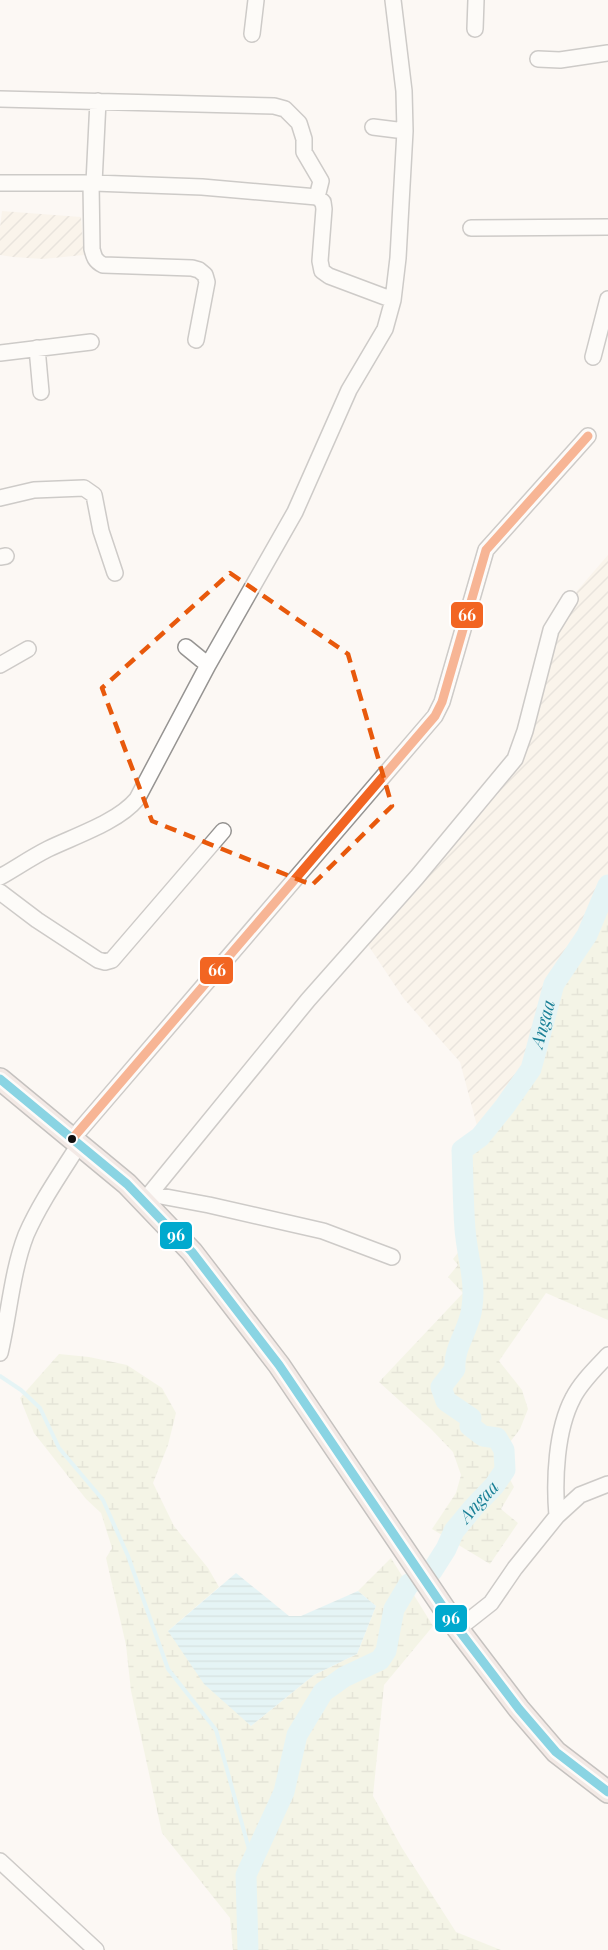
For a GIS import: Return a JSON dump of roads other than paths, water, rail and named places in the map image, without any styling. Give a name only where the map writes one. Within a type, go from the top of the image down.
[{"type":"highway","points":[[0,1079],[147,1197],[279,1365],[458,1629],[519,1709],[555,1752],[608,1792]]},
{"type":"street","points":[[252,34],[256,0]]},
{"type":"street","points":[[0,877],[132,806],[208,665],[296,512],[349,390],[386,329],[393,300],[398,258],[405,131],[404,91],[393,0]]},
{"type":"street","points":[[475,29],[476,0]]},
{"type":"street","points":[[538,59],[561,60],[608,53]]},
{"type":"street","points":[[0,99],[274,106],[285,109],[299,123],[304,139],[304,152],[321,181],[318,197]]},
{"type":"street","points":[[98,101],[92,183],[94,259],[103,265],[192,268],[206,275],[207,282],[196,340]]},
{"type":"street","points":[[373,127],[405,131]]},
{"type":"street","points":[[0,183],[92,183],[202,187],[318,197],[323,202],[324,209],[320,261],[322,271],[329,276],[393,300]]},
{"type":"street","points":[[471,228],[608,226]]},
{"type":"street","points":[[593,357],[608,299]]},
{"type":"street","points":[[0,353],[91,342]]},
{"type":"street","points":[[37,348],[41,392]]},
{"type":"street","points":[[0,1353],[17,1265],[25,1237],[76,1141],[435,716],[442,702],[486,550],[588,436]]},
{"type":"street","points":[[0,498],[34,490],[84,488],[90,491],[94,495],[101,531],[115,573]]},
{"type":"street","points":[[147,1197],[308,1000],[417,877],[515,759],[525,731],[551,630],[570,599]]},
{"type":"street","points":[[186,647],[208,665]]},
{"type":"street","points":[[0,665],[28,649]]},
{"type":"street","points":[[0,892],[37,920],[98,960],[105,962],[112,960],[223,831]]},
{"type":"street","points":[[147,1197],[219,1207],[323,1231],[392,1257]]},
{"type":"street","points":[[557,1516],[555,1488],[564,1420],[573,1397],[608,1355]]},
{"type":"street","points":[[458,1629],[491,1603],[515,1568],[557,1516],[580,1495],[608,1484]]},
{"type":"street","points":[[0,1861],[96,1950]]},
{"type":"water","points":[[236,1573],[289,1616],[301,1616],[358,1591],[376,1606],[357,1654],[314,1675],[251,1726],[204,1684],[168,1631]]},
{"type":"waterway","name":"Angaa","points":[[248,1950],[246,1875],[284,1792],[297,1735],[323,1692],[344,1677],[380,1660],[386,1651],[394,1609],[409,1584],[432,1571],[454,1531],[494,1486],[505,1470],[504,1450],[497,1438],[483,1436],[470,1426],[471,1418],[446,1401],[441,1387],[455,1369],[459,1346],[471,1315],[473,1297],[465,1229],[462,1150],[480,1137],[531,1069],[554,984],[587,935],[608,885]]},
{"type":"waterway","points":[[0,1376],[21,1390],[40,1408],[59,1448],[103,1500],[128,1556],[168,1669],[216,1730],[252,1860]]}]
